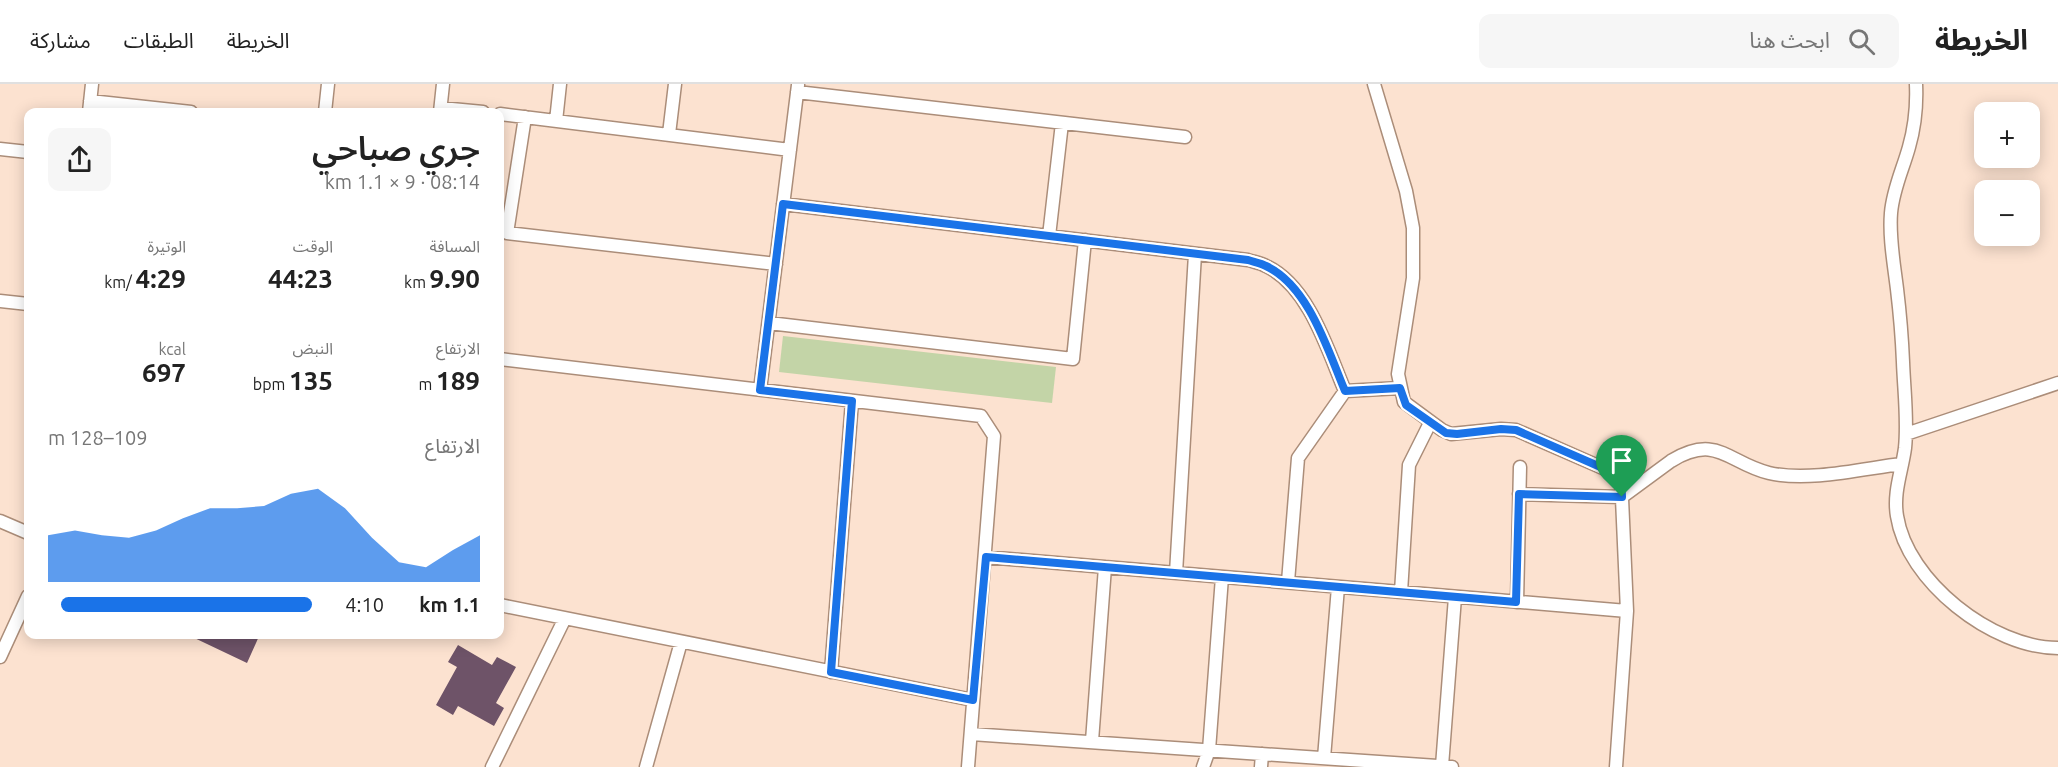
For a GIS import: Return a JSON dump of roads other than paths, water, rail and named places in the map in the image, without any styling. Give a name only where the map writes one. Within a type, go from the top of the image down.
[{"type":"street","points":[[92,84],[90,107],[110,108]]},
{"type":"street","points":[[325,108],[328,84]]},
{"type":"street","points":[[440,108],[443,84]]},
{"type":"street","points":[[556,121],[560,84]]},
{"type":"street","points":[[669,134],[675,84]]},
{"type":"street","points":[[1374,84],[1406,191],[1414,237],[1413,278],[1398,367],[1400,388],[1406,405],[1430,423],[1452,434],[1501,429],[1516,430],[1621,476],[1627,611],[1616,767]]},
{"type":"street","points":[[1916,84],[1916,112],[1913,130],[1893,199],[1890,230],[1902,322],[1906,434],[1896,490],[1896,514],[1906,546],[1924,574],[1961,610],[1990,629],[2022,643],[2058,648]]},
{"type":"street","points":[[760,390],[798,88],[1185,137]]},
{"type":"street","points":[[504,114],[790,150]]},
{"type":"street","points":[[525,117],[507,233],[776,264]]},
{"type":"street","points":[[1049,236],[1062,123]]},
{"type":"street","points":[[0,149],[24,152]]},
{"type":"street","points":[[783,204],[1248,260],[1267,266],[1284,278],[1302,298],[1345,391]]},
{"type":"street","points":[[769,323],[1073,358],[1085,240]]},
{"type":"street","points":[[1176,573],[1195,254]]},
{"type":"street","points":[[0,301],[24,304]]},
{"type":"street","points":[[504,359],[981,416],[994,436],[968,767]]},
{"type":"street","points":[[1906,434],[2058,384]]},
{"type":"street","points":[[1345,391],[1400,388]]},
{"type":"street","points":[[1288,582],[1298,458],[1345,391]]},
{"type":"street","points":[[831,672],[852,401]]},
{"type":"street","points":[[1401,592],[1409,465],[1430,423]]},
{"type":"street","points":[[1519,494],[1622,497],[1679,456],[1698,450],[1716,450],[1760,470],[1790,476],[1902,464]]},
{"type":"street","points":[[1516,602],[1520,467]]},
{"type":"street","points":[[0,521],[24,531]]},
{"type":"street","points":[[986,557],[1627,611]]},
{"type":"street","points":[[1092,741],[1105,567]]},
{"type":"street","points":[[1203,767],[1209,750],[1222,577]]},
{"type":"street","points":[[1324,758],[1338,587]]},
{"type":"street","points":[[970,734],[1447,767],[1455,597]]},
{"type":"street","points":[[0,657],[3,643],[24,604]]},
{"type":"street","points":[[504,606],[973,700]]},
{"type":"street","points":[[492,767],[566,618]]},
{"type":"street","points":[[646,767],[681,642]]},
{"type":"street","points":[[1261,767],[1262,754]]}]
